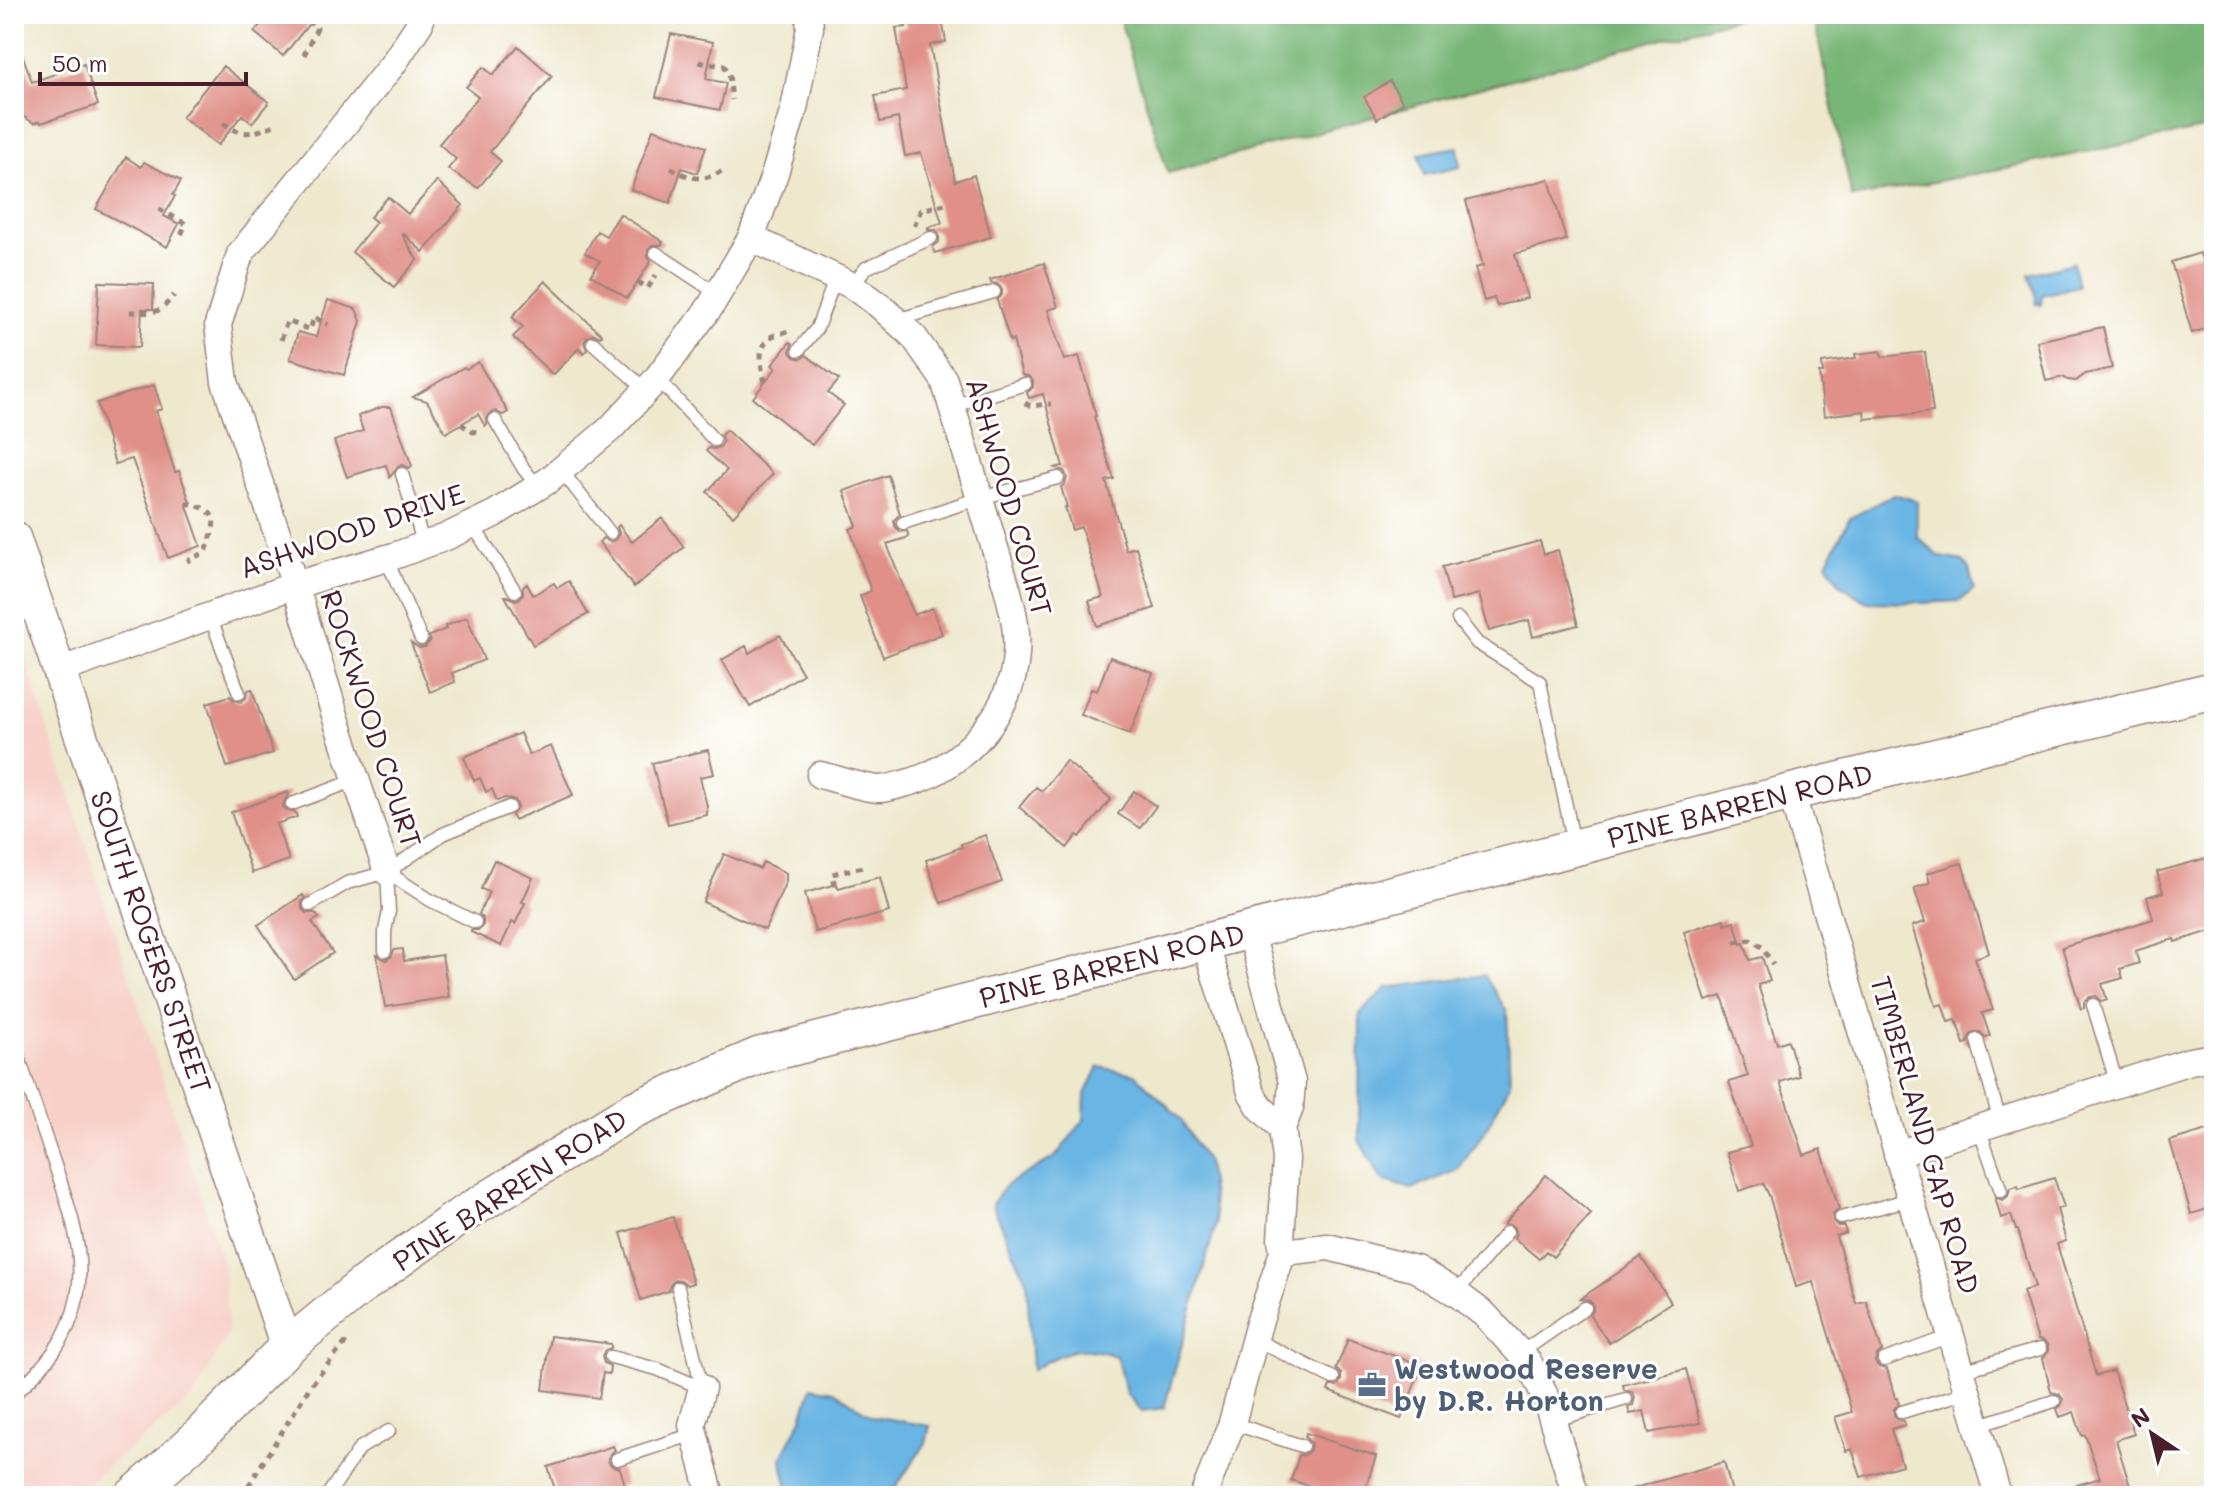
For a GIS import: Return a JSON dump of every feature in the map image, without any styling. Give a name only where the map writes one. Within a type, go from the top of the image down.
[{"type":"main road","name":"PINE BARREN ROAD","points":[[133,1496],[193,1442],[287,1347],[364,1284],[456,1219],[633,1110],[758,1056],[1791,792],[2214,690]]},
{"type":"street","name":"ROCKWOOD COURT","points":[[387,872],[295,585],[225,382],[218,325],[240,254],[393,64],[420,23],[418,14]]},
{"type":"street","name":"ASHWOOD DRIVE","points":[[59,671],[295,585],[424,545],[472,524],[538,487],[610,429],[651,384],[718,294],[751,238],[794,109],[810,28],[809,14]]},
{"type":"street","name":"ASHWOOD COURT","points":[[751,238],[844,281],[914,337],[944,380],[1015,621],[1016,656],[1007,693],[992,722],[971,746],[945,768],[916,781],[881,789],[820,775]]},
{"type":"street","name":"SOUTH ROGERS STREET","points":[[14,537],[287,1347]]},
{"type":"street","name":"TIMBERLAND GAP ROAD","points":[[1791,792],[1998,1496]]},
{"type":"street","points":[[1203,1496],[1232,1423],[1254,1339],[1283,1252],[1281,1239],[1286,1159],[1282,1128],[1290,1108],[1292,1082],[1250,930]]},
{"type":"street","points":[[1205,942],[1251,1092],[1260,1107],[1282,1128]]},
{"type":"street","points":[[1897,1154],[2190,1061],[2214,1057]]},
{"type":"street","points":[[1283,1252],[1328,1247],[1416,1269],[1485,1315],[1529,1363],[1548,1409],[1576,1496]]},
{"type":"street","points":[[702,1388],[692,1425],[711,1496]]},
{"type":"lane","points":[[799,350],[817,328],[844,281],[931,238]]},
{"type":"lane","points":[[656,253],[718,294]]},
{"type":"lane","points":[[896,320],[994,292]]},
{"type":"lane","points":[[593,343],[651,384],[714,440]]},
{"type":"lane","points":[[952,406],[1025,384]]},
{"type":"lane","points":[[495,420],[538,487]]},
{"type":"lane","points":[[561,470],[610,533]]},
{"type":"lane","points":[[402,474],[424,545]]},
{"type":"lane","points":[[903,523],[980,498],[1058,478]]},
{"type":"lane","points":[[472,524],[515,591]]},
{"type":"lane","points":[[386,558],[421,639]]},
{"type":"lane","points":[[210,616],[239,693]]},
{"type":"lane","points":[[1458,619],[1477,643],[1540,682],[1575,847]]},
{"type":"lane","points":[[292,804],[356,780]]},
{"type":"lane","points":[[310,905],[347,883],[387,872],[443,834],[509,807]]},
{"type":"lane","points":[[387,872],[430,900],[475,922]]},
{"type":"lane","points":[[385,951],[389,911],[387,872]]},
{"type":"lane","points":[[2093,1005],[2117,1084]]},
{"type":"lane","points":[[1977,1040],[2001,1191]]},
{"type":"lane","points":[[14,1043],[66,1198],[79,1268],[78,1297],[56,1351],[38,1373],[14,1394]]},
{"type":"lane","points":[[1841,1218],[1910,1199]]},
{"type":"lane","points":[[1456,1293],[1507,1232]]},
{"type":"lane","points":[[678,1288],[702,1388]]},
{"type":"lane","points":[[1520,1353],[1585,1308]]},
{"type":"lane","points":[[1884,1360],[1950,1336]]},
{"type":"lane","points":[[1254,1339],[1333,1378]]},
{"type":"lane","points":[[1902,1412],[1964,1381],[2040,1349]]},
{"type":"lane","points":[[611,1357],[657,1369],[702,1388]]},
{"type":"lane","points":[[1548,1409],[1626,1399]]},
{"type":"lane","points":[[1977,1426],[2054,1401]]},
{"type":"lane","points":[[1232,1423],[1302,1446]]},
{"type":"lane","points":[[327,1496],[360,1448],[389,1431]]},
{"type":"lane","points":[[617,1459],[694,1434]]},
{"type":"path","points":[[880,14],[904,15]]},
{"type":"path","points":[[304,55],[317,28],[310,23]]},
{"type":"path","points":[[699,62],[724,66],[729,73],[732,100]]},
{"type":"path","points":[[223,123],[236,133],[253,133],[274,125]]},
{"type":"path","points":[[671,168],[690,178],[711,177],[723,170]]},
{"type":"path","points":[[159,209],[186,224],[180,237]]},
{"type":"path","points":[[130,312],[153,313],[161,310],[174,295]]},
{"type":"path","points":[[281,340],[287,321],[310,330],[314,317],[328,325]]},
{"type":"path","points":[[765,382],[760,361],[769,338],[798,330],[810,336]]},
{"type":"path","points":[[186,503],[203,507],[210,513],[215,526],[206,552],[187,561]]},
{"type":"path","points":[[835,885],[832,874],[863,867]]},
{"type":"path","points":[[1734,942],[1751,940],[1762,947],[1773,965]]},
{"type":"path","points":[[242,1496],[311,1385],[355,1330]]},
{"type":"shaded area","points":[[14,625],[223,1263],[228,1333],[194,1397],[71,1496],[14,1496]]},
{"type":"green space","points":[[1118,14],[1752,14],[1168,173]]},
{"type":"green space","points":[[1813,14],[2214,14],[2214,127],[1852,198]]},
{"type":"water","points":[[1458,147],[1460,167],[1424,175],[1419,154]]},
{"type":"water","points":[[2073,263],[2078,286],[2042,295],[2041,305],[2036,304],[2029,274]]},
{"type":"water","points":[[1894,494],[1917,501],[1917,537],[1940,557],[1963,561],[1969,569],[1974,589],[1960,601],[1867,602],[1841,585],[1827,563],[1849,519]]},
{"type":"water","points":[[1484,975],[1507,1011],[1510,1084],[1485,1131],[1458,1170],[1412,1189],[1382,1180],[1359,1140],[1360,1014],[1387,988]]},
{"type":"water","points":[[1099,1067],[1135,1074],[1180,1118],[1207,1163],[1216,1224],[1164,1408],[1141,1411],[1126,1393],[1116,1356],[1103,1352],[1072,1351],[1032,1370],[1027,1282],[992,1204],[1006,1185],[1055,1157],[1084,1120],[1085,1094]]},
{"type":"water","points":[[812,1387],[834,1391],[872,1416],[930,1426],[926,1443],[889,1496],[790,1496],[781,1459],[802,1418]]},
{"type":"building","points":[[270,14],[317,14],[283,56],[254,32]]},
{"type":"building","points":[[904,14],[941,14],[946,42],[930,45],[955,181],[974,175],[991,237],[935,253],[933,247],[939,242],[939,235],[936,230],[928,230],[928,227],[942,223],[921,153],[905,156],[898,118],[880,122],[875,96],[906,90],[896,28],[906,27]]},
{"type":"building","points":[[671,34],[713,42],[706,79],[726,83],[720,110],[656,97]]},
{"type":"building","points":[[14,42],[18,42],[32,82],[84,64],[98,105],[41,123],[34,123],[14,111]]},
{"type":"building","points":[[518,46],[552,76],[490,152],[501,161],[478,188],[448,169],[456,159],[439,144],[478,97],[466,87],[483,67],[493,75]]},
{"type":"building","points":[[223,66],[269,102],[252,123],[242,115],[218,145],[182,117]]},
{"type":"building","points":[[1390,81],[1403,103],[1377,119],[1364,97]]},
{"type":"building","points":[[653,129],[706,147],[697,173],[682,168],[670,203],[631,190]]},
{"type":"building","points":[[126,157],[141,167],[144,162],[181,181],[164,216],[179,224],[167,247],[96,209]]},
{"type":"building","points":[[1549,179],[1566,240],[1515,254],[1527,298],[1497,306],[1494,298],[1484,301],[1475,268],[1483,266],[1466,201]]},
{"type":"building","points":[[437,181],[463,205],[423,252],[402,234],[417,260],[394,287],[352,252],[376,222],[370,217],[388,197],[408,214]]},
{"type":"building","points":[[620,214],[663,242],[648,249],[651,261],[627,298],[591,275],[600,261],[585,253],[597,231],[606,236]]},
{"type":"building","points":[[2200,253],[2208,281],[2214,279],[2214,326],[2192,333],[2171,262]]},
{"type":"building","points":[[1044,263],[1058,307],[1048,310],[1064,360],[1079,356],[1114,479],[1106,481],[1126,550],[1136,547],[1155,608],[1097,626],[1089,601],[1103,597],[1081,527],[1072,530],[1065,507],[1061,487],[1067,477],[1064,471],[1055,468],[1063,466],[1043,394],[1029,398],[1027,393],[1033,387],[1033,381],[1022,375],[1013,340],[1010,341],[997,300],[1002,295],[1002,289],[990,280]]},
{"type":"building","points":[[545,281],[602,335],[587,337],[584,342],[587,350],[584,353],[579,348],[553,375],[513,337],[523,327],[512,317]]},
{"type":"building","points":[[99,282],[154,284],[153,309],[142,309],[140,347],[96,345]]},
{"type":"building","points":[[328,300],[356,309],[361,321],[344,375],[290,359],[298,332],[316,337]]},
{"type":"building","points":[[2103,327],[2112,368],[2085,374],[2076,381],[2063,377],[2046,381],[2037,341]]},
{"type":"building","points":[[790,342],[790,352],[794,357],[801,359],[806,355],[839,380],[828,393],[844,405],[812,445],[753,398],[776,368],[772,365]]},
{"type":"building","points":[[1881,351],[1882,357],[1925,352],[1933,412],[1865,419],[1864,411],[1824,416],[1819,373],[1823,373],[1822,363]]},
{"type":"building","points":[[478,362],[508,412],[503,415],[496,411],[490,413],[485,426],[478,414],[446,433],[427,401],[413,397]]},
{"type":"building","points":[[154,385],[162,409],[156,411],[175,472],[179,471],[190,502],[186,503],[201,546],[168,558],[132,459],[115,464],[97,403]]},
{"type":"building","points":[[391,407],[412,466],[399,466],[390,477],[386,465],[347,477],[334,441],[363,431],[358,416]]},
{"type":"building","points":[[726,430],[773,474],[733,516],[707,492],[727,470],[706,451],[721,446],[721,435]]},
{"type":"building","points":[[888,475],[900,514],[894,520],[895,526],[900,532],[907,531],[909,537],[887,544],[914,615],[932,608],[942,634],[883,657],[860,596],[871,591],[850,529],[857,526],[844,491]]},
{"type":"building","points":[[662,518],[684,547],[634,587],[599,542],[603,538],[610,542],[616,540],[619,525],[632,542]]},
{"type":"building","points":[[1540,541],[1544,554],[1558,550],[1578,625],[1533,637],[1529,620],[1489,631],[1479,594],[1451,601],[1442,567]]},
{"type":"building","points":[[569,581],[588,614],[533,645],[505,596],[519,599],[527,584],[533,595],[554,583],[557,588]]},
{"type":"building","points":[[467,617],[484,660],[452,673],[455,682],[430,692],[411,643],[419,648],[425,647],[430,641],[429,636]]},
{"type":"building","points":[[780,635],[803,674],[750,707],[722,660],[746,646],[749,653]]},
{"type":"building","points":[[1110,657],[1153,673],[1130,734],[1081,715],[1091,689],[1097,691]]},
{"type":"building","points":[[252,689],[273,753],[227,767],[207,703],[230,696],[241,702],[248,690]]},
{"type":"building","points":[[520,733],[529,755],[551,746],[573,795],[514,820],[512,815],[518,807],[515,800],[505,798],[497,801],[492,789],[486,792],[480,778],[474,781],[464,757]]},
{"type":"building","points":[[708,750],[714,774],[700,777],[707,815],[668,824],[652,763]]},
{"type":"building","points":[[1066,761],[1111,799],[1067,848],[1019,807],[1036,787],[1042,791]]},
{"type":"building","points":[[1134,791],[1156,806],[1140,828],[1118,814]]},
{"type":"building","points":[[288,792],[283,806],[287,811],[295,812],[297,817],[276,824],[289,860],[252,873],[231,812]]},
{"type":"building","points":[[985,835],[1002,882],[941,903],[926,860]]},
{"type":"building","points":[[724,854],[760,869],[763,862],[786,873],[786,881],[765,930],[703,902]]},
{"type":"building","points":[[2214,856],[2214,930],[2135,951],[2139,963],[2120,969],[2123,978],[2102,984],[2107,1000],[2101,1002],[2096,996],[2090,997],[2081,1009],[2062,947],[2153,919],[2147,897],[2163,892],[2157,872]]},
{"type":"building","points":[[494,860],[533,878],[522,902],[525,903],[501,946],[471,932],[483,925],[479,914],[489,892],[481,889]]},
{"type":"building","points":[[1962,863],[1989,953],[1975,958],[1993,1010],[1982,1013],[1990,1036],[1974,1032],[1968,1043],[1964,1044],[1956,1020],[1948,1022],[1942,1004],[1936,1006],[1912,926],[1925,922],[1914,888],[1930,883],[1927,873]]},
{"type":"building","points":[[880,877],[889,912],[815,932],[805,893]]},
{"type":"building","points":[[303,895],[302,909],[306,913],[315,913],[319,918],[312,922],[333,953],[294,979],[258,925]]},
{"type":"building","points":[[1724,919],[1725,924],[1734,921],[1750,960],[1762,957],[1770,981],[1758,985],[1777,1044],[1788,1040],[1799,1076],[1780,1082],[1804,1155],[1821,1149],[1839,1209],[1833,1215],[1833,1221],[1838,1226],[1844,1226],[1846,1233],[1836,1236],[1856,1303],[1866,1301],[1882,1351],[1875,1362],[1887,1369],[1899,1404],[1894,1409],[1894,1415],[1905,1425],[1891,1429],[1902,1465],[1861,1477],[1852,1449],[1846,1451],[1835,1417],[1852,1412],[1813,1282],[1796,1287],[1763,1183],[1739,1191],[1727,1152],[1751,1146],[1729,1082],[1748,1076],[1722,996],[1706,1001],[1684,932]]},
{"type":"building","points":[[403,949],[404,961],[442,955],[449,997],[385,1007],[377,955],[386,960],[394,950]]},
{"type":"building","points":[[2214,1128],[2214,1207],[2191,1214],[2170,1141]]},
{"type":"building","points":[[1546,1175],[1591,1214],[1553,1257],[1546,1251],[1539,1259],[1514,1238],[1516,1233],[1513,1226],[1504,1224]]},
{"type":"building","points":[[2054,1178],[2064,1207],[2057,1209],[2066,1241],[2057,1244],[2096,1376],[2113,1371],[2134,1434],[2116,1440],[2133,1496],[2058,1496],[2057,1491],[2100,1478],[2074,1412],[2060,1417],[2057,1409],[2063,1399],[2051,1392],[2043,1358],[2048,1346],[2038,1340],[2023,1291],[2035,1287],[2018,1230],[2011,1215],[2001,1218],[1995,1197],[2003,1200],[2010,1188],[2018,1186],[2019,1189]]},
{"type":"building","points":[[673,1217],[693,1283],[687,1285],[675,1280],[669,1291],[641,1300],[621,1233]]},
{"type":"building","points":[[1641,1257],[1671,1302],[1609,1343],[1590,1315],[1593,1304],[1580,1299]]},
{"type":"building","points":[[550,1336],[611,1344],[602,1356],[604,1363],[610,1366],[609,1374],[603,1373],[599,1398],[543,1390]]},
{"type":"building","name":"Westwood Reserve by D.R. Horton","points":[[1348,1339],[1422,1366],[1401,1419],[1328,1391],[1330,1386],[1337,1386],[1341,1381],[1341,1374],[1336,1369]]},
{"type":"building","points":[[1686,1369],[1700,1423],[1649,1433],[1644,1411],[1630,1414],[1628,1408],[1633,1405],[1635,1397],[1632,1392],[1624,1390],[1623,1385]]},
{"type":"building","points":[[1306,1433],[1376,1456],[1363,1496],[1340,1496],[1291,1480],[1299,1455],[1305,1455],[1310,1450],[1311,1443],[1305,1437]]},
{"type":"building","points":[[613,1446],[615,1450],[608,1461],[620,1468],[625,1485],[616,1488],[619,1496],[557,1496],[548,1467]]},
{"type":"building","points":[[1724,1462],[1733,1496],[1629,1496],[1628,1490]]},
{"type":"place","name":"Westwood Reserve by D.R. Horton","points":[[1372,1385]]}]
